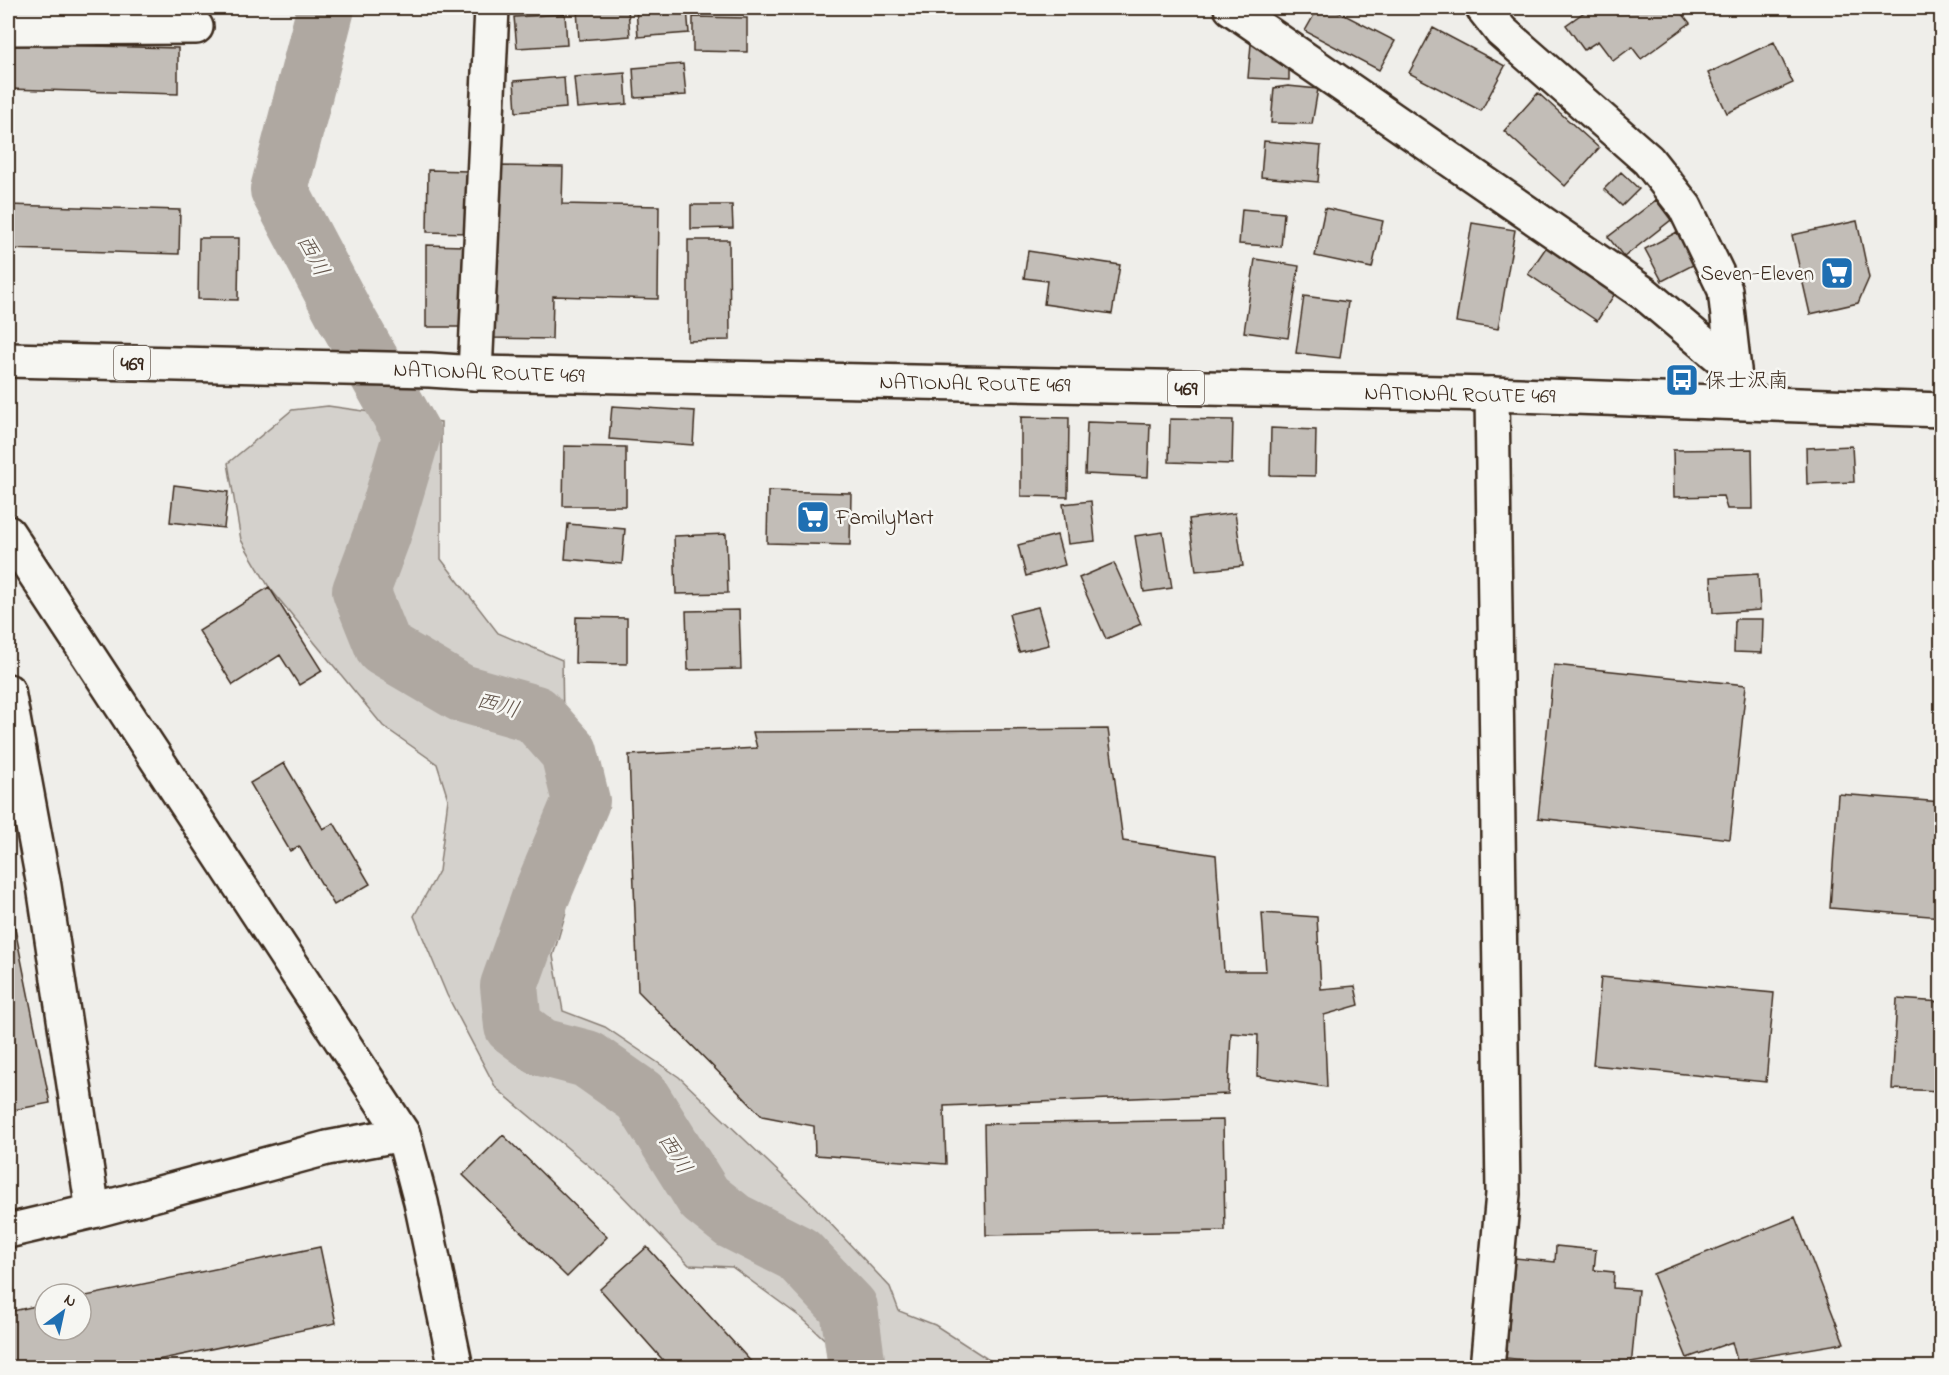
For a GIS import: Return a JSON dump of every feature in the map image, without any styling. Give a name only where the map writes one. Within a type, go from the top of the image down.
[{"type":"main road","points":[[475,373],[492,8]]},
{"type":"main road","points":[[1231,8],[1646,294],[1734,369]]},
{"type":"main road","points":[[1483,8],[1501,31],[1648,160],[1685,207],[1725,290],[1737,402]]},
{"type":"main road","points":[[8,28],[196,27]]},
{"type":"main road","name":"NATIONAL ROUTE 469","points":[[8,360],[475,373],[1492,394],[1941,410]]},
{"type":"main road","points":[[1487,1368],[1503,1194],[1492,394]]},
{"type":"main road","points":[[8,533],[403,1134],[421,1202],[456,1368]]},
{"type":"main road","points":[[8,691],[44,886],[93,1211]]},
{"type":"main road","points":[[8,1231],[93,1211],[327,1148],[403,1134]]},
{"type":"shaded area","points":[[328,406],[441,422],[441,559],[498,633],[562,660],[566,912],[553,956],[563,1011],[605,1027],[679,1077],[811,1203],[890,1287],[899,1311],[935,1325],[1000,1367],[854,1367],[803,1319],[732,1267],[689,1265],[613,1186],[496,1088],[447,995],[414,916],[439,871],[448,799],[437,764],[383,726],[269,587],[241,540],[228,463],[292,410]]},
{"type":"building","points":[[628,8],[630,36],[579,40],[577,9]]},
{"type":"building","points":[[636,8],[687,8],[689,33],[638,37]]},
{"type":"building","points":[[1318,8],[1331,8],[1395,41],[1379,70],[1305,31]]},
{"type":"building","points":[[1590,8],[1678,8],[1690,23],[1641,59],[1632,47],[1613,61],[1598,41],[1584,50],[1566,25]]},
{"type":"building","points":[[565,14],[567,45],[517,48],[514,17]]},
{"type":"building","points":[[693,17],[747,18],[747,52],[693,51]]},
{"type":"building","points":[[1433,28],[1505,66],[1481,111],[1409,73]]},
{"type":"building","points":[[1265,42],[1289,60],[1289,80],[1248,78],[1251,44]]},
{"type":"building","points":[[1774,42],[1793,83],[1727,113],[1708,73]]},
{"type":"building","points":[[8,44],[178,48],[178,94],[8,89]]},
{"type":"building","points":[[683,64],[686,95],[635,98],[633,68]]},
{"type":"building","points":[[625,73],[627,104],[577,108],[574,77]]},
{"type":"building","points":[[564,77],[566,108],[516,112],[514,81]]},
{"type":"building","points":[[1288,86],[1318,89],[1312,124],[1271,123],[1274,88]]},
{"type":"building","points":[[1538,93],[1599,148],[1565,186],[1504,131]]},
{"type":"building","points":[[1264,141],[1321,146],[1318,182],[1261,177]]},
{"type":"building","points":[[494,166],[563,167],[562,204],[659,206],[658,299],[553,296],[552,339],[491,338]]},
{"type":"building","points":[[428,170],[469,171],[468,233],[427,232]]},
{"type":"building","points":[[1621,172],[1639,189],[1622,206],[1604,189]]},
{"type":"building","points":[[1656,200],[1671,220],[1624,257],[1608,237]]},
{"type":"building","points":[[8,205],[180,210],[179,254],[8,249]]},
{"type":"building","points":[[691,205],[732,205],[733,228],[691,229]]},
{"type":"building","points":[[1325,208],[1383,221],[1372,268],[1315,256]]},
{"type":"building","points":[[1242,209],[1284,213],[1281,247],[1239,244]]},
{"type":"building","points":[[1857,221],[1869,278],[1858,303],[1810,314],[1792,235]]},
{"type":"building","points":[[1472,223],[1515,230],[1498,329],[1456,322]]},
{"type":"building","points":[[1677,232],[1695,264],[1662,281],[1645,249]]},
{"type":"building","points":[[199,238],[239,238],[238,300],[198,299]]},
{"type":"building","points":[[688,240],[729,240],[730,340],[688,341]]},
{"type":"building","points":[[426,245],[464,246],[464,327],[426,327]]},
{"type":"building","points":[[1547,246],[1616,292],[1597,321],[1528,274]]},
{"type":"building","points":[[1028,251],[1120,265],[1112,314],[1044,304],[1047,281],[1024,278]]},
{"type":"building","points":[[1255,259],[1299,266],[1288,338],[1244,332]]},
{"type":"building","points":[[1304,296],[1348,302],[1340,358],[1296,353]]},
{"type":"building","points":[[612,406],[695,411],[693,445],[609,439]]},
{"type":"building","points":[[1021,417],[1069,418],[1068,497],[1021,496]]},
{"type":"building","points":[[1170,419],[1233,420],[1232,464],[1169,462]]},
{"type":"building","points":[[1087,422],[1150,424],[1148,477],[1085,474]]},
{"type":"building","points":[[1271,428],[1316,430],[1315,476],[1270,475]]},
{"type":"building","points":[[564,446],[626,447],[626,506],[563,506]]},
{"type":"building","points":[[1852,446],[1854,482],[1807,484],[1806,448]]},
{"type":"building","points":[[1752,449],[1753,509],[1727,509],[1723,496],[1674,497],[1673,450]]},
{"type":"building","points":[[1939,450],[1942,451],[1942,537],[1936,537]]},
{"type":"building","points":[[174,485],[228,492],[224,528],[170,522]]},
{"type":"building","points":[[768,491],[851,493],[850,545],[767,543]]},
{"type":"building","points":[[1091,501],[1095,541],[1068,544],[1063,504]]},
{"type":"building","points":[[1235,513],[1243,566],[1196,571],[1189,519]]},
{"type":"building","points":[[568,524],[625,529],[622,564],[565,559]]},
{"type":"building","points":[[1163,532],[1172,588],[1144,592],[1135,536]]},
{"type":"building","points":[[726,534],[728,593],[676,594],[674,536]]},
{"type":"building","points":[[1057,535],[1065,565],[1026,576],[1018,545]]},
{"type":"building","points":[[1114,563],[1141,624],[1106,639],[1079,578]]},
{"type":"building","points":[[1758,574],[1760,610],[1713,613],[1711,577]]},
{"type":"building","points":[[269,587],[322,671],[299,685],[280,655],[233,685],[199,631]]},
{"type":"building","points":[[1038,607],[1049,645],[1019,652],[1009,614]]},
{"type":"building","points":[[739,610],[741,669],[688,670],[686,611]]},
{"type":"building","points":[[576,617],[627,618],[627,664],[575,663]]},
{"type":"building","points":[[1735,619],[1763,619],[1762,653],[1734,652]]},
{"type":"building","points":[[1554,665],[1746,685],[1730,839],[1538,818]]},
{"type":"building","points":[[1108,729],[1123,841],[1216,855],[1224,971],[1266,971],[1262,913],[1317,917],[1321,989],[1355,986],[1359,1005],[1324,1015],[1327,1087],[1257,1076],[1258,1035],[1231,1033],[1228,1094],[944,1106],[946,1164],[815,1155],[814,1126],[762,1116],[638,991],[629,755],[757,748],[753,732]]},
{"type":"building","points":[[284,763],[323,829],[334,823],[370,884],[334,905],[299,846],[290,851],[250,783]]},
{"type":"building","points":[[1838,794],[1942,802],[1942,917],[1830,908]]},
{"type":"building","points":[[8,894],[50,1103],[8,1111]]},
{"type":"building","points":[[1601,977],[1774,993],[1766,1082],[1593,1065]]},
{"type":"building","points":[[1897,999],[1942,1002],[1942,1091],[1892,1089]]},
{"type":"building","points":[[1223,1120],[1225,1231],[986,1235],[984,1124]]},
{"type":"building","points":[[503,1135],[607,1237],[567,1277],[463,1175]]},
{"type":"building","points":[[1795,1217],[1844,1343],[1737,1361],[1732,1342],[1687,1358],[1653,1274]]},
{"type":"building","points":[[1556,1246],[1596,1250],[1594,1270],[1614,1272],[1613,1288],[1638,1290],[1631,1368],[1603,1368],[1506,1358],[1515,1258],[1555,1262]]},
{"type":"building","points":[[320,1247],[336,1323],[119,1368],[8,1368],[8,1312],[33,1307],[33,1342],[93,1342],[93,1294]]},
{"type":"building","points":[[647,1247],[754,1365],[751,1368],[670,1368],[600,1289]]},
{"type":"building","points":[[1860,1365],[1860,1368],[1778,1368]]},
{"type":"waterway","name":"西川","points":[[326,8],[279,190],[347,319],[412,434],[382,535],[361,591],[384,648],[461,693],[535,714],[569,752],[581,801],[541,896],[509,986],[513,1026],[541,1047],[587,1059],[641,1097],[704,1198],[733,1221],[798,1254],[849,1308],[857,1368]]},
{"type":"place","name":"Seven-Eleven","points":[[1837,273]]},
{"type":"place","name":"保士沢南","points":[[1682,380]]},
{"type":"place","name":"FamilyMart","points":[[813,517]]}]
